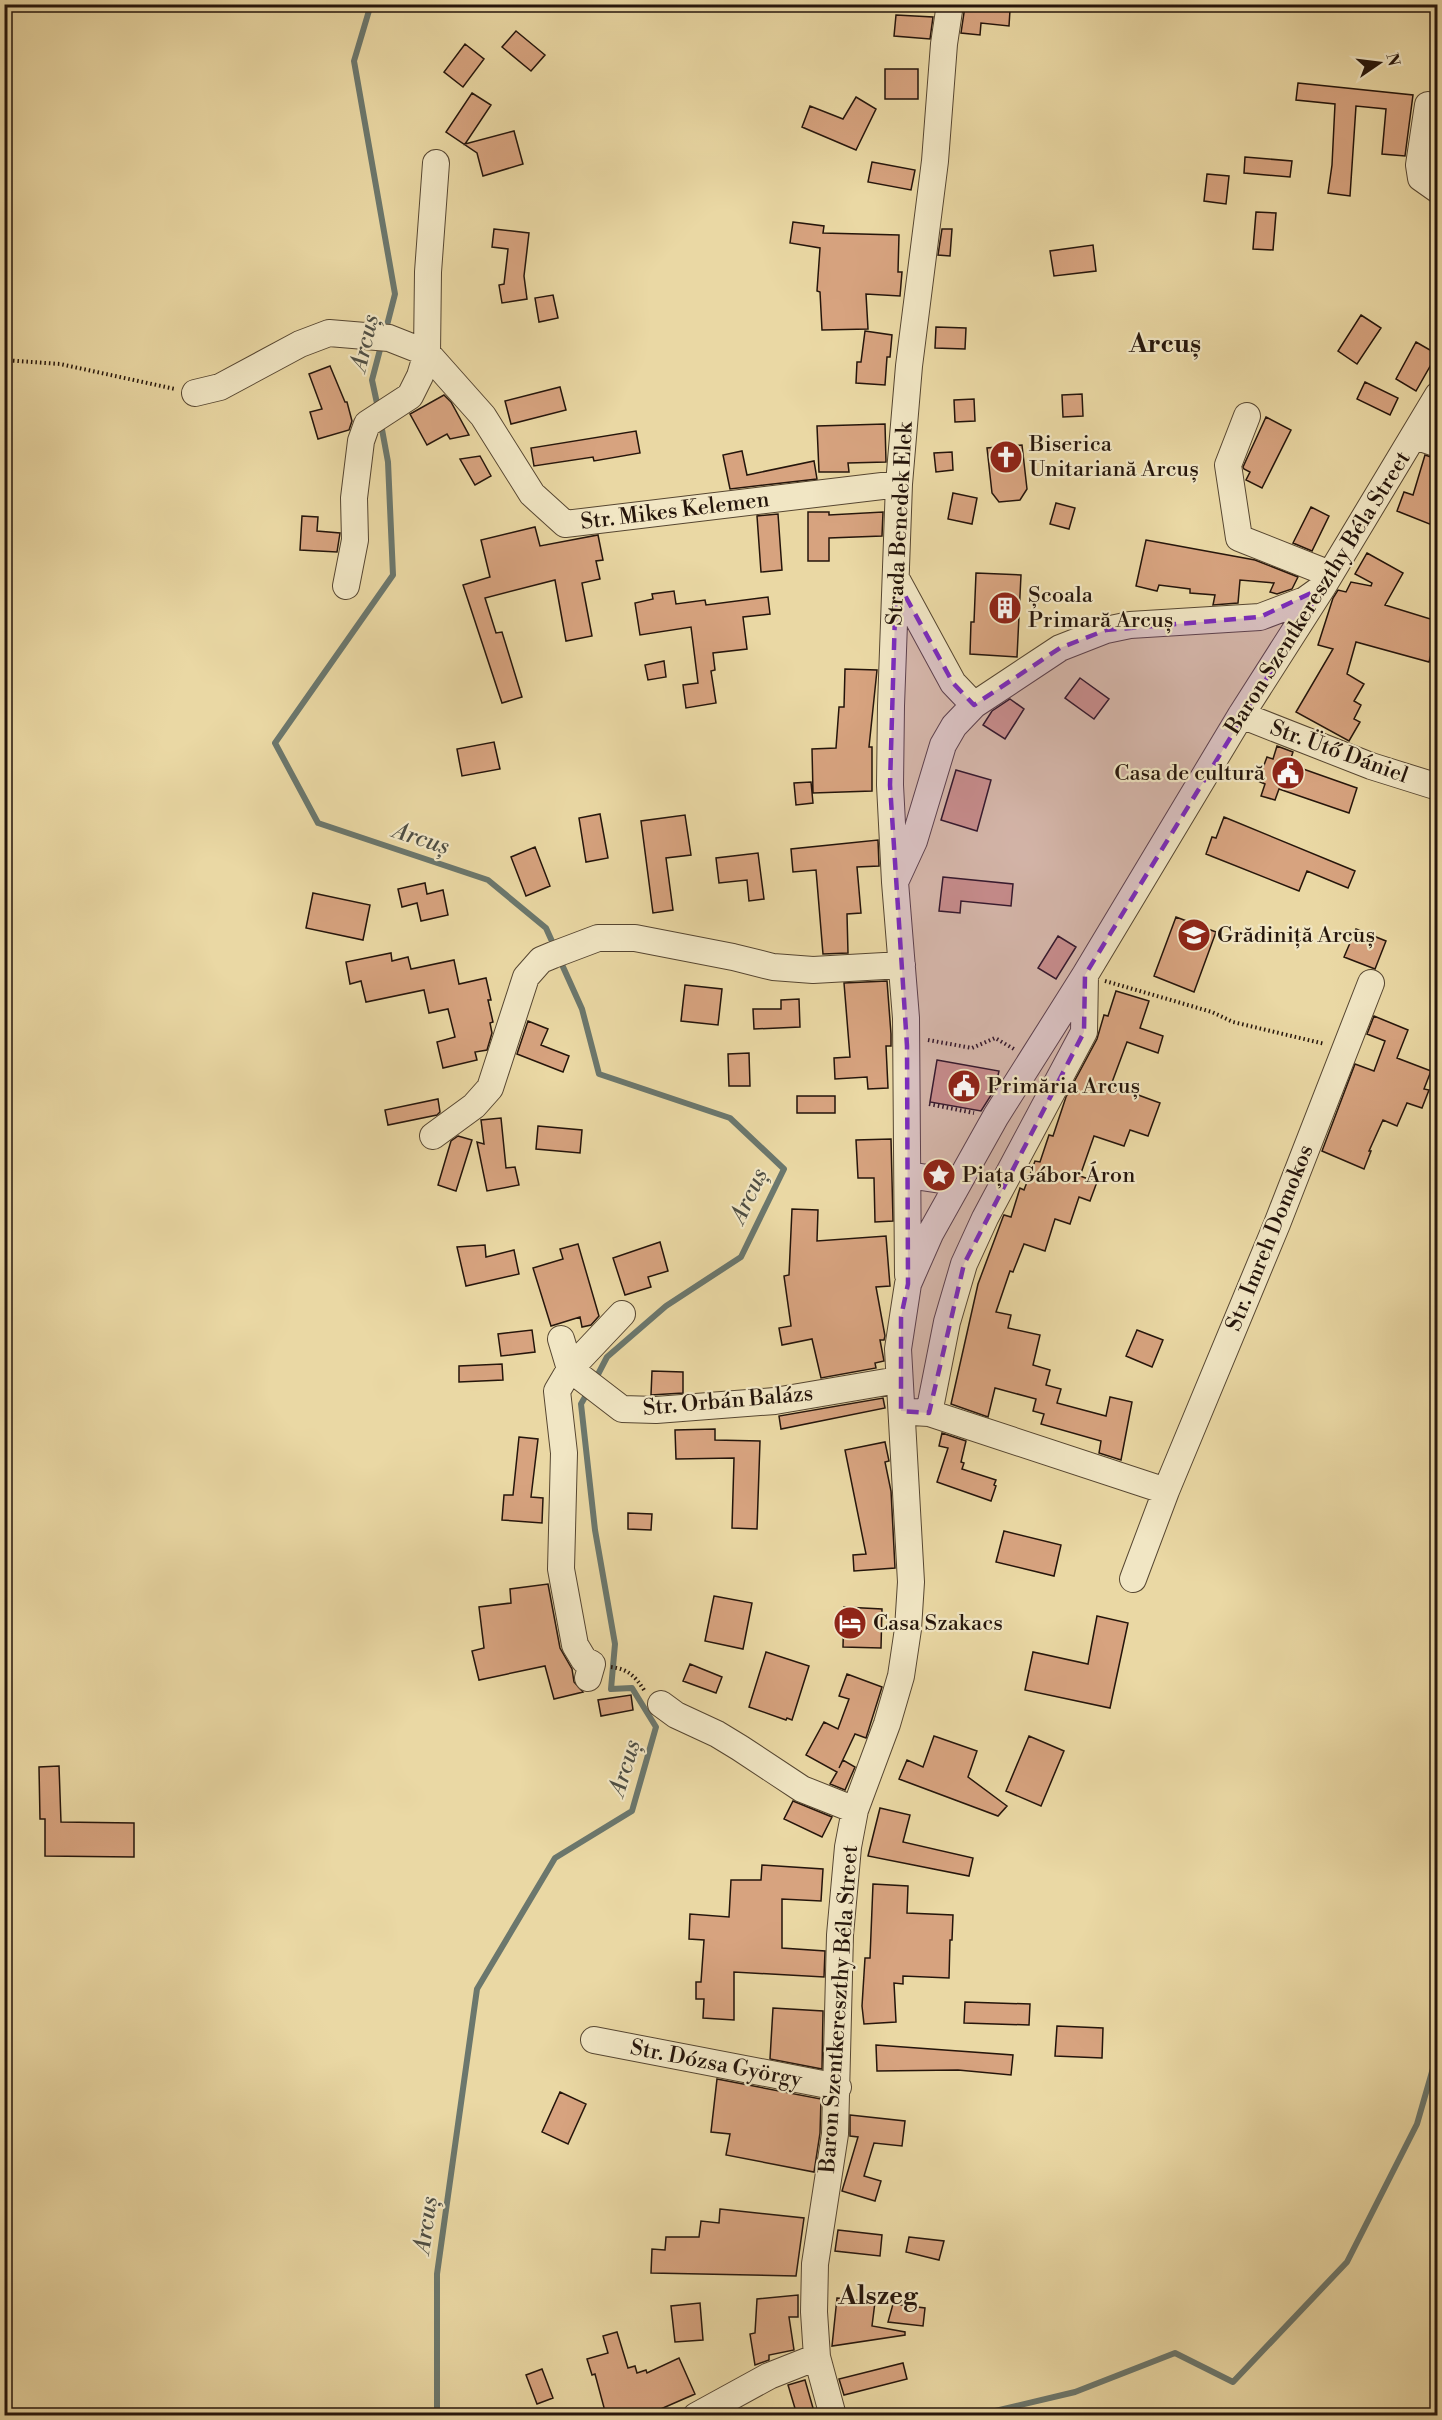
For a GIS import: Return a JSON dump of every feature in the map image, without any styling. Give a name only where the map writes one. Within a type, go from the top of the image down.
[{"type":"street","name":"Strada Benedek Elek","points":[[908,1284],[907,1046],[890,785],[899,484],[909,366],[950,4]]},
{"type":"street","points":[[1428,105],[1419,165],[1422,178],[1437,190]]},
{"type":"street","points":[[346,586],[355,540],[354,498],[361,441],[367,424],[410,396],[420,376],[427,353],[436,163]]},
{"type":"street","name":"Str. Mikes Kelemen","points":[[195,393],[220,387],[300,344],[329,333],[383,337],[427,353],[483,416],[532,494],[565,524],[899,484]]},
{"type":"street","name":"Baron Szentkereszthy Béla Street","points":[[833,2415],[817,2357],[814,2312],[815,2264],[835,2134],[838,2087],[840,1935],[848,1847],[855,1810],[901,1677],[908,1629],[911,1573],[898,1349],[908,1284],[930,1234],[996,1116],[1023,1058],[1085,975],[1241,715],[1326,581],[1426,440],[1437,395]]},
{"type":"street","points":[[895,882],[914,841],[943,745],[954,726],[974,705],[1060,648],[1106,630],[1130,625],[1260,618],[1305,600],[1326,581],[1239,538],[1228,465],[1247,416]]},
{"type":"street","points":[[896,579],[953,683],[974,705]]},
{"type":"street","name":"Str. Ütő Dániel","points":[[1241,715],[1371,766],[1437,787]]},
{"type":"street","points":[[433,1136],[474,1106],[490,1088],[526,977],[541,960],[598,938],[635,938],[773,967],[813,970],[903,965]]},
{"type":"street","points":[[929,1413],[947,1322],[964,1264],[984,1218],[1084,1032],[1085,975]]},
{"type":"street","name":"Str. Imreh Domokos","points":[[1133,1579],[1166,1491],[1277,1224],[1371,983]]},
{"type":"street","points":[[908,1175],[933,1180],[960,1178]]},
{"type":"street","points":[[588,1678],[592,1664],[584,1660],[575,1645],[561,1569],[564,1452],[557,1391],[570,1369],[622,1314]]},
{"type":"street","points":[[561,1340],[570,1369]]},
{"type":"street","name":"Str. Orbán Balázs","points":[[570,1369],[622,1409],[656,1410],[775,1401],[898,1380]]},
{"type":"street","points":[[901,1411],[929,1413],[1166,1491]]},
{"type":"street","points":[[661,1704],[676,1715],[717,1734],[802,1789],[855,1810]]},
{"type":"street","name":"Str. Dózsa György","points":[[594,2040],[838,2087]]},
{"type":"street","points":[[696,2415],[769,2376],[817,2357]]},
{"type":"path","points":[[4,360],[60,364],[195,393]]},
{"type":"path","points":[[1085,975],[1212,1012],[1243,1025],[1274,1034],[1346,1047]]},
{"type":"path","points":[[907,1046],[932,1040],[972,1048],[995,1038],[1023,1058]]},
{"type":"path","points":[[907,1101],[996,1116]]},
{"type":"path","points":[[622,1668],[634,1676],[645,1692],[661,1704]]},
{"type":"highlighted area","points":[[896,579],[953,683],[974,705],[1060,648],[1106,630],[1260,617],[1322,588],[1085,975],[1084,1032],[964,1264],[929,1413],[901,1411],[901,1317],[908,1284],[907,1046],[890,785]]},
{"type":"building","points":[[965,6],[1010,10],[1009,26],[981,23],[980,35],[961,33]]},
{"type":"building","points":[[896,15],[933,17],[930,39],[894,36]]},
{"type":"building","points":[[516,31],[545,55],[531,71],[502,47]]},
{"type":"building","points":[[465,44],[484,59],[463,87],[444,72]]},
{"type":"building","points":[[885,69],[918,69],[918,99],[885,99]]},
{"type":"building","points":[[1298,83],[1413,95],[1405,156],[1382,154],[1386,109],[1356,106],[1350,196],[1328,193],[1335,104],[1296,100]]},
{"type":"building","points":[[472,93],[491,105],[465,144],[514,131],[523,164],[483,176],[477,153],[446,132]]},
{"type":"building","points":[[856,97],[876,109],[856,150],[802,127],[810,106],[843,119]]},
{"type":"building","points":[[1245,157],[1292,161],[1290,177],[1244,173]]},
{"type":"building","points":[[872,162],[915,170],[911,190],[868,182]]},
{"type":"building","points":[[1207,174],[1229,176],[1226,204],[1204,201]]},
{"type":"building","points":[[1256,212],[1276,213],[1273,250],[1253,249]]},
{"type":"building","points":[[793,222],[824,226],[823,233],[899,235],[898,272],[902,272],[900,296],[866,294],[868,329],[822,330],[820,292],[817,291],[820,248],[790,243]]},
{"type":"building","points":[[494,229],[529,233],[524,276],[527,299],[502,303],[499,285],[504,284],[508,249],[492,247]]},
{"type":"building","points":[[942,229],[952,229],[950,256],[938,255]]},
{"type":"building","points":[[1093,245],[1096,271],[1054,276],[1050,251]]},
{"type":"building","points":[[553,295],[558,318],[539,322],[535,298]]},
{"type":"building","points":[[1361,315],[1381,328],[1357,364],[1338,351]]},
{"type":"building","points":[[936,327],[966,328],[965,349],[935,348]]},
{"type":"building","points":[[865,331],[892,335],[890,357],[887,357],[885,385],[856,383],[857,362],[861,362]]},
{"type":"building","points":[[1416,342],[1437,354],[1416,391],[1396,379]]},
{"type":"building","points":[[330,366],[345,402],[347,402],[352,421],[349,430],[318,439],[310,412],[322,409],[309,374]]},
{"type":"building","points":[[1365,382],[1398,398],[1390,415],[1357,399]]},
{"type":"building","points":[[560,387],[566,410],[511,424],[505,401]]},
{"type":"building","points":[[1082,394],[1083,416],[1063,417],[1062,395]]},
{"type":"building","points":[[444,395],[451,402],[469,435],[450,439],[447,434],[427,445],[410,414]]},
{"type":"building","points":[[974,399],[975,421],[955,422],[954,400]]},
{"type":"building","points":[[1266,417],[1291,430],[1262,488],[1246,480],[1250,472],[1243,467]]},
{"type":"building","points":[[885,424],[886,462],[848,463],[849,472],[819,472],[817,426]]},
{"type":"building","points":[[636,431],[640,453],[594,461],[593,457],[534,466],[531,448]]},
{"type":"building","name":"Biserica Unitariană Arcuș","points":[[1022,445],[1027,489],[1020,500],[999,502],[992,493],[987,448]]},
{"type":"building","points":[[742,451],[747,475],[814,461],[817,479],[730,489],[723,455]]},
{"type":"building","points":[[952,452],[953,470],[936,472],[934,453]]},
{"type":"building","points":[[1425,455],[1437,459],[1437,527],[1397,511],[1404,492],[1413,495]]},
{"type":"building","points":[[480,456],[491,476],[475,485],[460,459]]},
{"type":"building","points":[[953,493],[977,498],[972,524],[948,519]]},
{"type":"building","points":[[1056,503],[1075,508],[1069,529],[1050,524]]},
{"type":"building","points":[[1311,507],[1329,516],[1312,551],[1293,543]]},
{"type":"building","points":[[808,512],[829,512],[829,515],[883,512],[882,536],[829,538],[829,561],[808,561]]},
{"type":"building","points":[[778,514],[782,570],[761,572],[757,516]]},
{"type":"building","points":[[302,516],[318,517],[317,531],[340,533],[337,552],[300,550]]},
{"type":"building","points":[[535,527],[540,546],[598,535],[603,560],[596,561],[600,579],[582,583],[592,636],[566,641],[555,580],[485,598],[496,633],[502,632],[522,697],[502,703],[463,585],[490,577],[481,540]]},
{"type":"building","points":[[1146,540],[1255,560],[1298,577],[1292,589],[1277,594],[1270,592],[1274,583],[1240,580],[1238,603],[1213,605],[1215,595],[1190,593],[1190,589],[1159,585],[1157,591],[1136,586]]},
{"type":"building","points":[[1367,553],[1403,573],[1385,605],[1437,621],[1437,633],[1429,662],[1356,642],[1347,674],[1364,684],[1354,701],[1361,705],[1354,719],[1360,722],[1349,741],[1296,712],[1333,649],[1318,645],[1333,598],[1338,590],[1346,592],[1351,582],[1371,586],[1372,583],[1355,574]]},
{"type":"building","name":"Școala Primară Arcuș","points":[[976,573],[1021,575],[1017,657],[970,654]]},
{"type":"building","points":[[674,591],[676,604],[705,600],[706,605],[768,597],[770,614],[743,617],[747,649],[713,653],[715,670],[711,671],[716,703],[686,708],[683,685],[698,683],[691,627],[640,635],[635,603],[653,599],[652,594]]},
{"type":"building","points":[[664,661],[666,677],[648,680],[645,665]]},
{"type":"building","points":[[845,669],[877,670],[869,747],[872,747],[872,791],[813,793],[812,749],[836,748],[839,707],[844,707]]},
{"type":"building","points":[[1080,678],[1109,699],[1094,719],[1065,698]]},
{"type":"building","points":[[1010,699],[1024,709],[1005,739],[983,725],[992,711]]},
{"type":"building","points":[[494,742],[500,769],[462,776],[457,749]]},
{"type":"building","name":"Casa de cultură","points":[[1277,746],[1293,752],[1289,764],[1357,788],[1349,813],[1279,789],[1275,800],[1261,796],[1265,784],[1258,781],[1267,757],[1273,759]]},
{"type":"building","points":[[956,770],[991,780],[977,831],[941,820]]},
{"type":"building","points":[[811,782],[813,803],[796,805],[794,783]]},
{"type":"building","points":[[600,814],[608,858],[586,862],[579,818]]},
{"type":"building","points":[[685,815],[691,855],[666,858],[673,910],[653,913],[641,821]]},
{"type":"building","points":[[1224,817],[1355,871],[1348,888],[1307,871],[1299,891],[1206,854],[1212,837],[1216,838]]},
{"type":"building","points":[[878,840],[879,866],[857,867],[861,913],[847,914],[848,953],[823,954],[816,870],[793,872],[791,849]]},
{"type":"building","points":[[535,847],[550,886],[526,896],[511,857]]},
{"type":"building","points":[[758,853],[764,899],[749,901],[747,880],[719,883],[716,858]]},
{"type":"building","points":[[943,877],[1013,884],[1011,906],[961,901],[960,913],[939,911]]},
{"type":"building","points":[[425,883],[427,894],[443,890],[448,915],[421,921],[417,903],[402,907],[398,889]]},
{"type":"building","points":[[313,893],[370,905],[363,940],[306,928]]},
{"type":"building","points":[[1176,917],[1216,932],[1194,992],[1154,976]]},
{"type":"building","points":[[1356,929],[1386,941],[1375,969],[1344,957]]},
{"type":"building","points":[[1058,936],[1076,947],[1056,979],[1038,968]]},
{"type":"building","points":[[391,953],[392,961],[408,957],[411,969],[454,960],[459,984],[486,978],[491,1000],[488,1000],[493,1022],[490,1023],[492,1033],[487,1050],[475,1052],[477,1060],[443,1068],[437,1042],[455,1037],[448,1009],[429,1013],[424,990],[366,1002],[361,981],[350,984],[346,962]]},
{"type":"building","points":[[887,981],[891,1034],[891,1046],[886,1046],[888,1088],[868,1089],[867,1077],[835,1079],[834,1058],[850,1057],[844,983]]},
{"type":"building","points":[[685,985],[722,989],[718,1025],[681,1021]]},
{"type":"building","points":[[1116,991],[1149,1001],[1140,1028],[1163,1036],[1158,1053],[1127,1042],[1111,1085],[1160,1103],[1148,1136],[1130,1130],[1124,1146],[1094,1136],[1080,1176],[1097,1182],[1090,1201],[1079,1197],[1070,1224],[1055,1219],[1045,1251],[1024,1244],[1013,1272],[1010,1271],[996,1312],[1011,1315],[1008,1328],[1040,1335],[1033,1365],[1050,1370],[1046,1385],[1061,1389],[1057,1403],[1106,1416],[1110,1397],[1132,1402],[1121,1460],[1099,1453],[1101,1441],[1041,1424],[1044,1414],[1033,1411],[1036,1399],[995,1388],[988,1417],[951,1404],[978,1284],[1003,1217],[1004,1215],[1011,1217],[1020,1188],[1024,1190],[1035,1161],[1040,1162],[1049,1135],[1053,1136],[1066,1097],[1097,1039],[1104,1015],[1108,1016]]},
{"type":"building","points":[[799,999],[800,1027],[754,1029],[753,1009],[781,1009],[781,1000]]},
{"type":"building","points":[[1374,1016],[1408,1030],[1397,1058],[1431,1071],[1424,1089],[1429,1090],[1422,1108],[1407,1103],[1397,1126],[1383,1120],[1369,1151],[1371,1151],[1364,1169],[1322,1151],[1355,1064],[1374,1071],[1385,1041],[1367,1034]]},
{"type":"building","points":[[528,1021],[548,1029],[541,1045],[569,1056],[563,1072],[517,1054]]},
{"type":"building","points":[[749,1053],[750,1086],[729,1086],[728,1054]]},
{"type":"building","name":"Primăria Arcuș","points":[[937,1060],[999,1071],[995,1089],[981,1111],[930,1102]]},
{"type":"building","points":[[797,1096],[835,1096],[835,1113],[797,1113]]},
{"type":"building","points":[[438,1099],[440,1112],[437,1115],[388,1125],[385,1110]]},
{"type":"building","points":[[501,1118],[506,1168],[515,1167],[519,1185],[487,1191],[477,1142],[484,1144],[481,1120]]},
{"type":"building","points":[[538,1126],[582,1130],[580,1153],[536,1149]]},
{"type":"building","points":[[458,1136],[472,1140],[456,1191],[438,1185],[451,1141]]},
{"type":"building","points":[[891,1139],[893,1221],[875,1222],[874,1178],[858,1178],[856,1140]]},
{"type":"building","points":[[792,1209],[818,1210],[817,1241],[886,1236],[890,1286],[876,1287],[885,1336],[884,1340],[880,1340],[884,1361],[875,1363],[876,1368],[821,1378],[812,1339],[782,1345],[779,1328],[791,1326],[784,1276],[789,1275]]},
{"type":"building","points":[[660,1242],[668,1271],[648,1277],[651,1287],[625,1295],[613,1258]]},
{"type":"building","points":[[578,1244],[599,1316],[591,1325],[582,1327],[580,1317],[551,1326],[533,1268],[563,1259],[560,1249]]},
{"type":"building","points":[[485,1245],[486,1257],[514,1250],[519,1274],[466,1286],[457,1247]]},
{"type":"building","points":[[532,1330],[535,1352],[501,1356],[498,1334]]},
{"type":"building","points":[[1137,1330],[1163,1340],[1152,1367],[1126,1356]]},
{"type":"building","points":[[502,1364],[503,1380],[459,1382],[459,1366]]},
{"type":"building","points":[[652,1371],[683,1372],[683,1393],[651,1395]]},
{"type":"building","points":[[883,1398],[885,1408],[781,1429],[779,1416]]},
{"type":"building","points":[[715,1429],[715,1440],[760,1441],[757,1529],[732,1528],[734,1458],[676,1459],[675,1430]]},
{"type":"building","points":[[942,1433],[966,1441],[961,1462],[964,1463],[962,1469],[996,1480],[991,1501],[937,1482],[948,1448],[939,1446]]},
{"type":"building","points":[[519,1437],[538,1439],[531,1497],[543,1498],[542,1523],[502,1520],[504,1495],[513,1495]]},
{"type":"building","points":[[885,1442],[889,1461],[885,1462],[891,1491],[895,1568],[854,1571],[853,1555],[866,1554],[845,1450]]},
{"type":"building","points":[[628,1513],[652,1514],[651,1530],[628,1529]]},
{"type":"building","points":[[1004,1531],[1061,1545],[1054,1576],[996,1562]]},
{"type":"building","points":[[548,1584],[560,1648],[572,1669],[574,1682],[583,1692],[554,1699],[545,1666],[479,1680],[472,1651],[484,1648],[479,1607],[511,1603],[510,1589]]},
{"type":"building","points":[[714,1596],[752,1603],[743,1649],[705,1641]]},
{"type":"building","points":[[844,1607],[882,1609],[881,1648],[843,1647]]},
{"type":"building","points":[[1097,1616],[1128,1623],[1110,1708],[1025,1690],[1033,1652],[1088,1664]]},
{"type":"building","points":[[766,1652],[809,1666],[792,1720],[749,1707]]},
{"type":"building","points":[[690,1664],[722,1677],[716,1693],[683,1681]]},
{"type":"building","points":[[847,1674],[882,1687],[866,1738],[855,1734],[839,1768],[843,1760],[855,1767],[845,1790],[830,1784],[837,1772],[806,1755],[824,1722],[838,1729],[849,1699],[839,1696]]},
{"type":"building","points":[[631,1695],[633,1710],[601,1716],[598,1700]]},
{"type":"building","points":[[934,1736],[977,1751],[968,1777],[1007,1806],[998,1816],[899,1779],[907,1760],[923,1767]]},
{"type":"building","points":[[1029,1736],[1064,1751],[1041,1806],[1006,1791]]},
{"type":"building","points":[[59,1766],[61,1822],[134,1823],[134,1857],[45,1856],[45,1819],[40,1819],[39,1767]]},
{"type":"building","points":[[793,1801],[832,1817],[822,1837],[784,1819]]},
{"type":"building","points":[[880,1808],[910,1815],[903,1842],[973,1858],[969,1876],[868,1856]]},
{"type":"building","points":[[762,1865],[823,1869],[821,1901],[782,1899],[782,1948],[825,1951],[824,1977],[734,1972],[734,2020],[703,2018],[704,1999],[696,1999],[696,1982],[701,1982],[704,1940],[689,1939],[690,1914],[729,1917],[731,1880],[761,1880]]},
{"type":"building","points":[[873,1884],[908,1886],[907,1913],[953,1915],[952,1940],[950,1940],[949,1978],[903,1976],[903,1984],[894,1983],[896,2022],[864,2024],[862,2006],[865,1958],[870,1958]]},
{"type":"building","points":[[965,2002],[1030,2004],[1029,2025],[964,2023]]},
{"type":"building","points":[[773,2008],[823,2011],[822,2069],[770,2059]]},
{"type":"building","points":[[1057,2026],[1103,2028],[1102,2058],[1055,2056]]},
{"type":"building","points":[[876,2045],[1013,2055],[1011,2075],[958,2070],[877,2071]]},
{"type":"building","points":[[717,2079],[821,2099],[820,2133],[814,2172],[726,2155],[730,2134],[711,2132]]},
{"type":"building","points":[[560,2092],[586,2104],[568,2144],[542,2132]]},
{"type":"building","points":[[850,2115],[905,2121],[902,2146],[874,2143],[864,2176],[881,2181],[875,2201],[842,2191],[858,2137],[850,2136]]},
{"type":"building","points":[[720,2209],[804,2218],[796,2276],[651,2273],[652,2249],[665,2250],[666,2237],[699,2237],[701,2221],[719,2223]]},
{"type":"building","points":[[838,2230],[882,2235],[880,2256],[835,2251]]},
{"type":"building","points":[[909,2237],[944,2241],[939,2260],[906,2252]]},
{"type":"building","points":[[798,2295],[798,2317],[789,2317],[794,2350],[769,2355],[769,2360],[755,2365],[750,2334],[755,2333],[757,2299]]},
{"type":"building","points":[[837,2298],[875,2302],[872,2326],[905,2332],[905,2335],[832,2346]]},
{"type":"building","points":[[700,2303],[703,2340],[675,2342],[671,2306]]},
{"type":"building","points":[[893,2304],[925,2308],[923,2326],[888,2322]]},
{"type":"building","points":[[617,2332],[628,2368],[635,2366],[637,2373],[646,2370],[647,2373],[679,2358],[695,2394],[647,2415],[606,2415],[595,2374],[592,2375],[587,2359],[608,2353],[603,2336]]},
{"type":"building","points":[[903,2363],[907,2379],[844,2395],[839,2379]]},
{"type":"building","points":[[542,2369],[553,2398],[537,2404],[526,2375]]},
{"type":"building","points":[[805,2380],[815,2415],[797,2415],[788,2385]]},
{"type":"waterway","name":"Arcuș","points":[[371,4],[354,61],[395,294],[385,333]]},
{"type":"waterway","name":"Arcuș","points":[[378,408],[372,380],[382,342]]},
{"type":"waterway","name":"Arcuș","points":[[381,424],[388,462],[393,575],[275,743],[318,823],[488,880],[546,928],[555,948]]},
{"type":"waterway","name":"Arcuș","points":[[559,958],[582,1009],[599,1074],[730,1118],[784,1169],[741,1257],[666,1306],[607,1357],[594,1382]]},
{"type":"waterway","name":"Arcuș","points":[[437,2416],[437,2274],[477,1989],[555,1858],[632,1811],[656,1727],[632,1688],[611,1689],[615,1644],[595,1530],[581,1404],[589,1390]]},
{"type":"waterway","points":[[974,2416],[1075,2392],[1175,2353],[1233,2382],[1347,2262],[1417,2124],[1438,2051]]},
{"type":"place","name":"Biserica Unitariană Arcuș","points":[[1006,457]]},
{"type":"place","name":"Școala Primară Arcuș","points":[[1005,608]]},
{"type":"place","name":"Casa de cultură","points":[[1288,773]]},
{"type":"place","name":"Grădiniță Arcuș","points":[[1194,935]]},
{"type":"place","name":"Primăria Arcuș","points":[[964,1086]]},
{"type":"place","name":"Piața Gábor Áron","points":[[939,1175]]},
{"type":"place","name":"Casa Szakacs","points":[[850,1623]]},
{"type":"district","name":"Arcuș","points":[[1165,344]]},
{"type":"district","name":"Alszeg","points":[[878,2296]]}]
